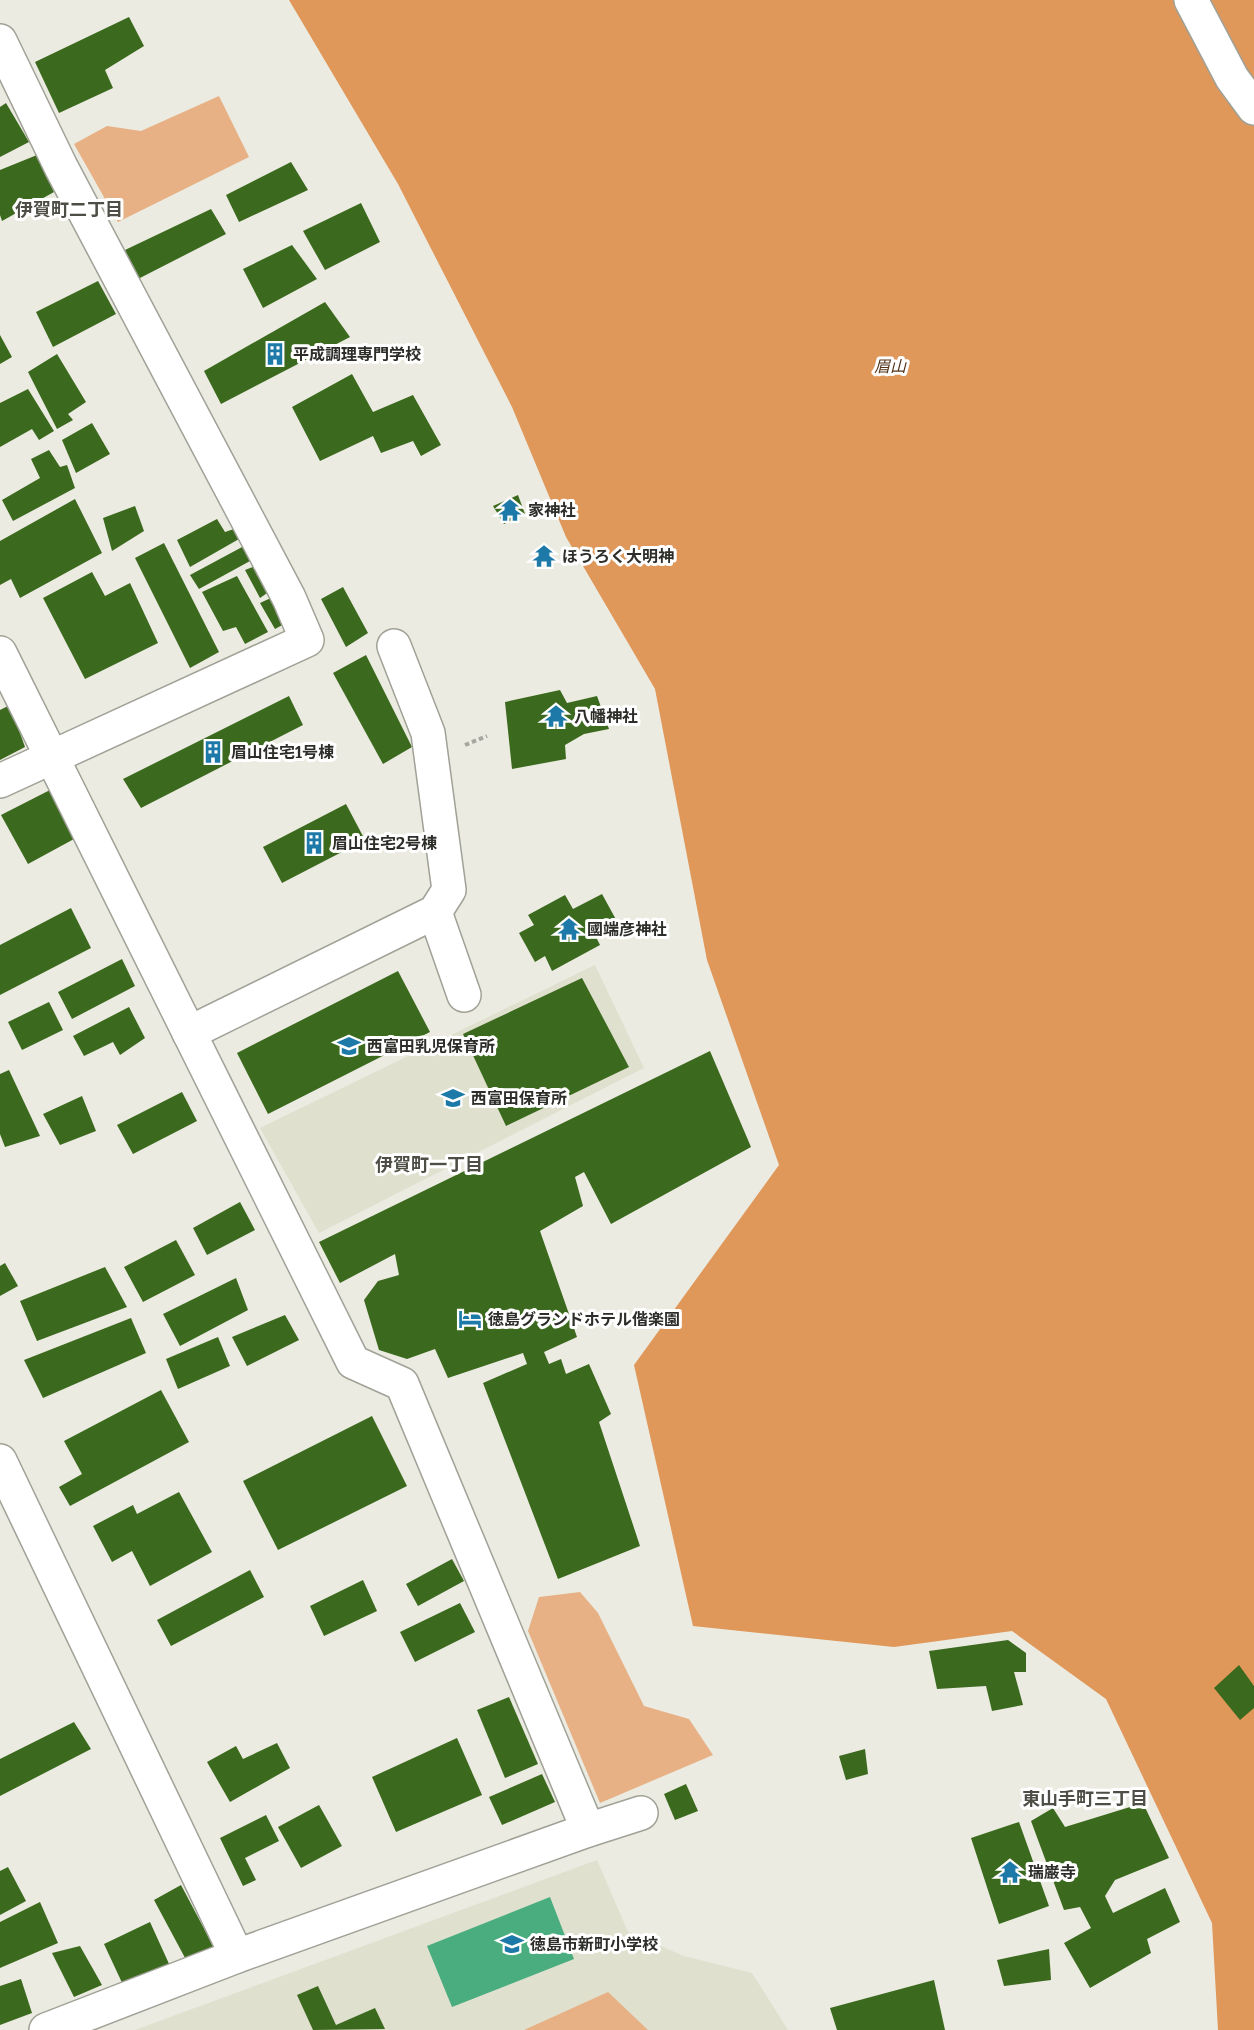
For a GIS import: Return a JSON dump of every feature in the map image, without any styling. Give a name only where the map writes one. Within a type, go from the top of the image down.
[{"type":"street","points":[[1191,0],[1232,78],[1254,108]]},
{"type":"street","points":[[0,41],[61,167],[289,598],[307,640],[0,781]]},
{"type":"street","points":[[189,1033],[435,912],[449,890],[428,734],[394,646]]},
{"type":"street","points":[[0,653],[353,1362],[402,1384],[588,1830]]},
{"type":"street","points":[[435,912],[464,995]]},
{"type":"street","points":[[0,1461],[237,1956]]},
{"type":"street","points":[[46,2030],[237,1956],[641,1813]]},
{"type":"shaded area","points":[[219,96],[249,157],[118,222],[74,144],[107,126],[141,131]]},
{"type":"shaded area","name":"西富田保育所","points":[[595,965],[644,1068],[319,1233],[260,1128]]},
{"type":"shaded area","points":[[580,1592],[598,1613],[644,1706],[689,1719],[713,1755],[600,1803],[528,1631],[539,1597]]},
{"type":"shaded area","name":"徳島市新町小学校","points":[[597,1860],[628,1932],[684,1956],[752,1973],[788,2030],[135,2030]]},
{"type":"shaded area","points":[[550,1897],[574,1959],[452,2007],[427,1946]]},
{"type":"shaded area","points":[[608,1992],[648,2030],[524,2030]]},
{"type":"green space","name":"眉山","points":[[289,0],[1254,0],[1254,2030],[1218,2030],[1212,1923],[1106,1699],[1012,1631],[894,1647],[693,1626],[634,1365],[779,1165],[707,960],[655,689],[566,537],[512,407],[398,184]]},
{"type":"building","points":[[129,17],[144,46],[105,70],[113,88],[59,113],[35,62]]},
{"type":"building","points":[[6,103],[29,142],[0,157],[0,107]]},
{"type":"building","points":[[37,155],[54,192],[2,221],[0,170]]},
{"type":"building","points":[[291,162],[308,190],[239,222],[226,195]]},
{"type":"building","points":[[361,203],[380,242],[325,270],[303,231]]},
{"type":"building","points":[[211,209],[226,234],[138,279],[125,250]]},
{"type":"building","points":[[292,245],[317,279],[263,308],[243,269]]},
{"type":"building","points":[[98,281],[116,314],[53,347],[36,312]]},
{"type":"building","name":"平成調理専門学校","points":[[325,302],[350,337],[221,404],[204,371]]},
{"type":"building","points":[[0,335],[12,357],[0,364]]},
{"type":"building","points":[[57,354],[86,402],[68,414],[73,420],[57,429],[28,372]]},
{"type":"building","points":[[352,374],[373,412],[413,395],[441,445],[421,456],[413,441],[381,453],[373,436],[320,461],[292,407]]},
{"type":"building","points":[[28,389],[54,431],[39,440],[32,429],[0,447],[0,403]]},
{"type":"building","points":[[92,423],[110,454],[76,473],[62,440]]},
{"type":"building","points":[[49,450],[60,467],[67,465],[75,488],[13,521],[2,500],[40,478],[31,459]]},
{"type":"building","name":"家神社","points":[[518,495],[525,514],[504,524],[493,506]]},
{"type":"building","points":[[75,499],[102,553],[20,598],[11,579],[0,585],[0,541]]},
{"type":"building","points":[[135,506],[144,531],[112,551],[103,518]]},
{"type":"building","points":[[217,519],[225,532],[234,529],[239,539],[190,567],[177,540]]},
{"type":"building","points":[[164,543],[219,652],[190,668],[135,558]]},
{"type":"building","points":[[244,546],[250,561],[199,589],[190,575]]},
{"type":"building","points":[[258,565],[270,591],[260,598],[245,570]]},
{"type":"building","points":[[92,572],[105,596],[130,583],[158,643],[85,679],[43,598]]},
{"type":"building","points":[[237,576],[268,632],[245,644],[236,627],[223,631],[202,592]]},
{"type":"building","points":[[343,587],[368,633],[346,647],[321,599]]},
{"type":"building","points":[[273,597],[288,622],[275,629],[260,603]]},
{"type":"building","points":[[366,655],[412,747],[383,764],[333,673]]},
{"type":"building","name":"八幡神社","points":[[560,690],[567,703],[597,696],[609,729],[584,734],[565,745],[566,759],[512,769],[505,702]]},
{"type":"building","name":"眉山住宅1号棟","points":[[289,696],[303,725],[141,808],[123,779]]},
{"type":"building","points":[[10,705],[25,747],[0,760],[0,710]]},
{"type":"building","points":[[50,790],[74,839],[28,864],[1,815]]},
{"type":"building","name":"眉山住宅2号棟","points":[[346,804],[365,840],[282,883],[263,847]]},
{"type":"building","name":"國端彦神社","points":[[602,894],[619,925],[596,937],[600,945],[552,971],[545,956],[535,962],[519,933],[534,925],[528,915],[565,895],[573,909]]},
{"type":"building","points":[[71,908],[91,948],[0,995],[0,945]]},
{"type":"building","points":[[122,959],[135,986],[72,1019],[58,992]]},
{"type":"building","points":[[398,971],[430,1032],[268,1114],[237,1053]]},
{"type":"building","points":[[582,978],[629,1067],[506,1126],[463,1034]]},
{"type":"building","points":[[49,1002],[63,1030],[22,1050],[8,1022]]},
{"type":"building","points":[[129,1007],[145,1038],[120,1055],[113,1042],[84,1056],[73,1036]]},
{"type":"building","name":"徳島グランドホテル偕楽園","points":[[710,1051],[751,1147],[611,1224],[584,1172],[575,1177],[583,1206],[540,1231],[577,1337],[544,1352],[549,1364],[561,1359],[566,1374],[589,1364],[611,1414],[599,1422],[640,1546],[558,1579],[483,1383],[527,1364],[523,1353],[448,1378],[435,1349],[407,1359],[379,1350],[364,1300],[378,1281],[399,1275],[395,1254],[340,1283],[319,1242]]},
{"type":"building","points":[[9,1070],[40,1136],[5,1147],[0,1134],[0,1074]]},
{"type":"building","points":[[182,1092],[197,1121],[133,1154],[117,1125]]},
{"type":"building","points":[[82,1096],[96,1131],[60,1145],[43,1114]]},
{"type":"building","points":[[240,1202],[255,1230],[207,1255],[193,1228]]},
{"type":"building","points":[[176,1240],[195,1275],[143,1302],[124,1267]]},
{"type":"building","points":[[5,1263],[18,1286],[0,1296],[0,1266]]},
{"type":"building","points":[[105,1267],[127,1307],[37,1341],[20,1301]]},
{"type":"building","points":[[236,1278],[248,1310],[180,1346],[163,1314]]},
{"type":"building","points":[[285,1315],[299,1340],[247,1366],[232,1337]]},
{"type":"building","points":[[131,1318],[146,1353],[43,1398],[24,1360]]},
{"type":"building","points":[[218,1337],[230,1366],[178,1389],[166,1359]]},
{"type":"building","points":[[161,1390],[189,1442],[70,1506],[59,1487],[82,1474],[64,1441]]},
{"type":"building","points":[[372,1416],[407,1486],[278,1550],[243,1481]]},
{"type":"building","points":[[179,1492],[212,1552],[150,1586],[132,1551],[112,1562],[93,1526],[133,1505],[137,1514]]},
{"type":"building","points":[[452,1559],[464,1581],[418,1606],[406,1584]]},
{"type":"building","points":[[250,1570],[264,1597],[171,1646],[157,1620]]},
{"type":"building","points":[[363,1580],[377,1611],[324,1636],[310,1606]]},
{"type":"building","points":[[460,1603],[475,1632],[415,1662],[400,1632]]},
{"type":"building","points":[[1008,1640],[1026,1653],[1026,1672],[1014,1672],[1023,1705],[992,1711],[986,1686],[937,1689],[929,1651]]},
{"type":"building","points":[[1239,1665],[1254,1686],[1254,1708],[1240,1720],[1214,1688]]},
{"type":"building","points":[[509,1697],[538,1764],[505,1778],[477,1710]]},
{"type":"building","points":[[74,1722],[91,1749],[0,1796],[0,1759]]},
{"type":"building","points":[[457,1738],[482,1795],[396,1832],[372,1777]]},
{"type":"building","points":[[277,1743],[290,1768],[230,1802],[207,1762],[236,1746],[243,1759]]},
{"type":"building","points":[[865,1749],[868,1774],[846,1780],[839,1756]]},
{"type":"building","points":[[542,1774],[555,1802],[502,1825],[489,1797]]},
{"type":"building","points":[[686,1784],[698,1811],[675,1820],[664,1794]]},
{"type":"building","points":[[1143,1803],[1169,1858],[1115,1880],[1105,1896],[1113,1913],[1165,1888],[1180,1922],[1147,1939],[1151,1953],[1090,1988],[1064,1943],[1091,1928],[1080,1907],[1064,1910],[1031,1821],[1053,1808],[1065,1827]]},
{"type":"building","points":[[319,1805],[342,1846],[301,1868],[278,1827]]},
{"type":"building","points":[[266,1815],[279,1841],[245,1858],[256,1880],[243,1886],[220,1838]]},
{"type":"building","name":"瑞巌寺","points":[[1019,1822],[1049,1906],[999,1924],[971,1838]]},
{"type":"building","points":[[8,1867],[26,1901],[0,1915],[0,1871]]},
{"type":"building","points":[[181,1885],[218,1955],[191,1969],[154,1900]]},
{"type":"building","points":[[40,1902],[58,1943],[0,1968],[0,1922]]},
{"type":"building","points":[[150,1922],[170,1966],[124,1987],[104,1944]]},
{"type":"building","points":[[80,1946],[102,1985],[74,1997],[52,1953]]},
{"type":"building","points":[[1049,1949],[1051,1980],[1004,1986],[997,1960]]},
{"type":"building","points":[[21,1979],[32,2013],[0,2025],[0,1986]]},
{"type":"building","points":[[934,1980],[945,2030],[837,2030],[830,2008]]},
{"type":"building","points":[[318,1986],[336,2025],[375,2008],[385,2029],[313,2030],[297,1995]]},
{"type":"place","name":"平成調理専門学校","points":[[275,354]]},
{"type":"place","name":"家神社","points":[[510,510]]},
{"type":"place","name":"ほうろく大明神","points":[[544,556]]},
{"type":"place","name":"八幡神社","points":[[556,716]]},
{"type":"place","name":"眉山住宅1号棟","points":[[213,752]]},
{"type":"place","name":"眉山住宅2号棟","points":[[314,843]]},
{"type":"place","name":"國端彦神社","points":[[569,929]]},
{"type":"place","name":"西富田乳児保育所","points":[[349,1046]]},
{"type":"place","name":"西富田保育所","points":[[453,1098]]},
{"type":"place","name":"徳島グランドホテル偕楽園","points":[[470,1319]]},
{"type":"place","name":"瑞巌寺","points":[[1010,1872]]},
{"type":"place","name":"徳島市新町小学校","points":[[512,1944]]},
{"type":"district","name":"伊賀町二丁目","points":[[69,210]]},
{"type":"district","name":"伊賀町一丁目","points":[[429,1165]]},
{"type":"district","name":"東山手町三丁目","points":[[1085,1799]]}]
